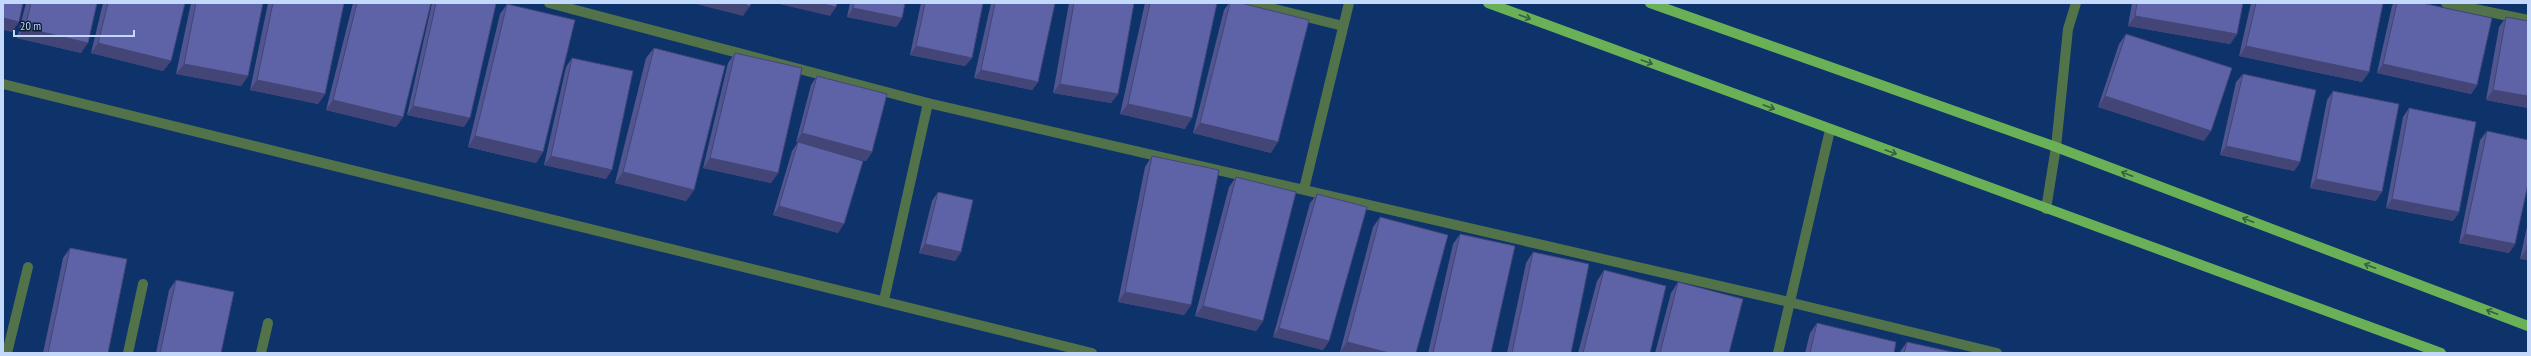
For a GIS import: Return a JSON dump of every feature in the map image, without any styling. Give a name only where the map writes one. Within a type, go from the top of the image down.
[{"type":"main road","points":[[1488,3],[1830,130],[2441,353]]},
{"type":"main road","points":[[1650,3],[2056,147],[2528,326]]},
{"type":"street","points":[[549,3],[928,102],[1304,188],[1790,302],[1997,353]]},
{"type":"street","points":[[1250,3],[1343,26]]},
{"type":"street","points":[[1304,188],[1349,3]]},
{"type":"street","points":[[2046,209],[2056,147],[2068,29],[2076,3]]},
{"type":"street","points":[[2446,3],[2528,20]]},
{"type":"street","points":[[3,84],[884,300],[1076,351],[1092,353]]},
{"type":"street","points":[[884,300],[928,102]]},
{"type":"street","points":[[1778,353],[1830,130]]},
{"type":"street","points":[[7,353],[28,267]]},
{"type":"street","points":[[128,353],[143,284]]},
{"type":"street","points":[[261,353],[268,323]]},
{"type":"building","points":[[3,3],[23,3],[19,22],[3,18]]},
{"type":"building","points":[[31,3],[97,3],[88,43],[25,28]]},
{"type":"building","points":[[108,3],[185,3],[171,61],[98,43]]},
{"type":"building","points":[[196,3],[263,3],[248,76],[184,64]]},
{"type":"building","points":[[273,3],[344,3],[325,94],[257,80]]},
{"type":"building","points":[[357,3],[431,3],[403,117],[333,100]]},
{"type":"building","points":[[436,3],[496,4],[470,118],[413,106]]},
{"type":"building","points":[[740,3],[751,3],[750,6]]},
{"type":"building","points":[[819,3],[837,3],[836,7]]},
{"type":"building","points":[[854,3],[905,3],[902,18],[853,8]]},
{"type":"building","points":[[925,3],[983,3],[972,58],[916,46]]},
{"type":"building","points":[[995,3],[1055,3],[1038,82],[981,70]]},
{"type":"building","points":[[1074,3],[1134,3],[1118,94],[1060,84]]},
{"type":"building","points":[[1150,3],[1217,3],[1192,118],[1128,104]]},
{"type":"building","points":[[1230,3],[1241,3],[1309,20],[1278,142],[1200,123]]},
{"type":"building","points":[[2137,3],[2243,3],[2237,34],[2135,16]]},
{"type":"building","points":[[2256,3],[2383,3],[2369,72],[2246,46]]},
{"type":"building","points":[[2397,3],[2422,3],[2492,18],[2477,85],[2383,64]]},
{"type":"building","points":[[507,4],[575,20],[543,152],[475,136]]},
{"type":"building","points":[[2506,17],[2528,21],[2528,96],[2493,90]]},
{"type":"building","points":[[2126,34],[2232,68],[2211,131],[2105,96]]},
{"type":"building","points":[[654,48],[725,66],[694,190],[623,172]]},
{"type":"building","points":[[735,53],[802,68],[778,173],[710,158]]},
{"type":"building","points":[[572,58],[633,71],[612,170],[551,156]]},
{"type":"building","points":[[2243,74],[2316,90],[2300,162],[2226,146]]},
{"type":"building","points":[[817,76],[887,94],[872,152],[802,133]]},
{"type":"building","points":[[2333,91],[2399,104],[2382,192],[2316,179]]},
{"type":"building","points":[[2409,108],[2476,122],[2459,212],[2392,199]]},
{"type":"building","points":[[2487,131],[2528,140],[2528,184],[2515,244],[2465,234]]},
{"type":"building","points":[[798,142],[863,161],[844,224],[779,206]]},
{"type":"building","points":[[1152,156],[1219,170],[1191,305],[1125,292]]},
{"type":"building","points":[[1236,177],[1296,192],[1263,321],[1203,306]]},
{"type":"building","points":[[938,192],[973,200],[961,252],[925,244]]},
{"type":"building","points":[[1317,194],[1367,207],[1329,341],[1279,328]]},
{"type":"building","points":[[1380,217],[1448,235],[1416,353],[1389,353],[1347,342]]},
{"type":"building","points":[[1460,234],[1515,246],[1491,353],[1433,353]]},
{"type":"building","points":[[70,248],[127,259],[108,353],[48,353]]},
{"type":"building","points":[[1533,252],[1589,264],[1571,353],[1512,353]]},
{"type":"building","points":[[1604,270],[1666,286],[1650,353],[1583,353]]},
{"type":"building","points":[[176,280],[234,292],[221,353],[160,353]]},
{"type":"building","points":[[1678,282],[1743,299],[1729,353],[1660,353]]},
{"type":"building","points":[[1817,323],[1896,342],[1894,353],[1810,353]]},
{"type":"building","points":[[1907,342],[1957,353],[1904,353]]}]
